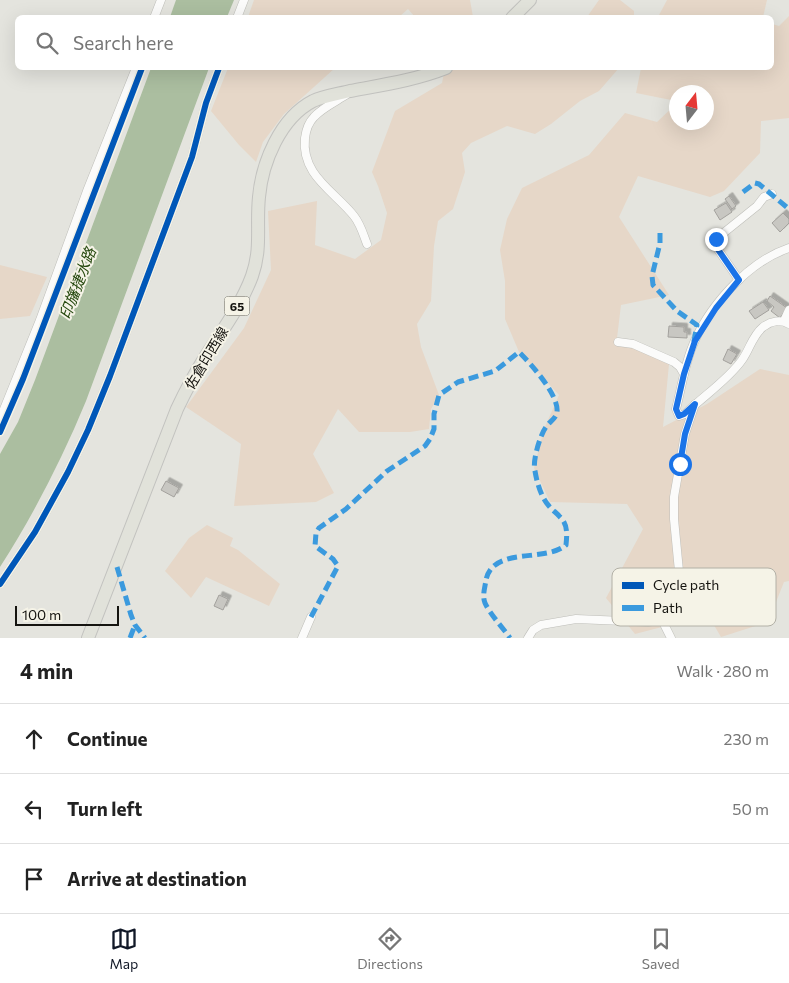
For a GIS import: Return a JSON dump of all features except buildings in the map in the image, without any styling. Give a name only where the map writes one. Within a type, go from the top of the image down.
[{"type":"main road","points":[[515,15],[530,0]]},
{"type":"main road","name":"佐倉印西線","points":[[88,638],[177,409],[189,383],[238,305],[251,277],[256,262],[259,240],[259,198],[262,176],[269,155],[281,133],[301,110],[313,101],[440,70]]},
{"type":"street","points":[[155,15],[161,0]]},
{"type":"street","points":[[238,15],[244,0]]},
{"type":"street","points":[[0,419],[37,328],[87,191],[135,70]]},
{"type":"street","points":[[0,584],[35,532],[68,472],[88,430],[192,157],[206,103],[218,70]]},
{"type":"street","points":[[354,91],[312,118],[308,125],[304,144],[310,169],[354,215],[360,224],[367,244]]},
{"type":"street","points":[[739,280],[717,248],[716,239],[758,206],[764,197],[772,194]]},
{"type":"street","points":[[789,248],[763,260],[739,280],[722,300],[703,328],[690,352],[676,409],[679,416],[684,414],[742,360],[755,336],[764,327],[771,322],[787,322],[789,310]]},
{"type":"street","points":[[618,342],[633,344],[674,362],[684,374]]},
{"type":"street","points":[[674,362],[690,357]]},
{"type":"street","points":[[679,568],[674,497],[685,434],[695,404]]},
{"type":"street","points":[[302,638],[312,617]]},
{"type":"street","points":[[528,638],[533,630],[540,625],[576,619],[612,621]]},
{"type":"street","points":[[665,626],[671,638]]},
{"type":"shaded area","points":[[254,0],[470,0],[473,15],[413,15],[408,9],[401,15],[249,15]]},
{"type":"shaded area","points":[[599,0],[620,0],[634,11],[634,15],[588,15]]},
{"type":"shaded area","points":[[667,0],[767,0],[763,15],[659,15]]},
{"type":"shaded area","points":[[789,16],[789,118],[761,121],[760,153],[724,191],[710,197],[638,176],[619,217],[669,295],[621,305],[617,338],[669,364],[663,427],[707,404],[760,369],[789,375],[789,581],[784,582],[776,602],[776,568],[622,568],[643,529],[627,504],[550,502],[534,468],[544,429],[559,395],[519,352],[505,319],[505,281],[500,250],[507,219],[522,188],[589,155],[625,113],[657,122],[669,111],[669,130],[714,130],[714,85],[669,85],[669,100],[636,93],[641,70],[774,70],[774,25],[779,26]]},
{"type":"shaded area","points":[[227,70],[333,70],[284,114],[263,142],[256,162],[211,111]]},
{"type":"shaded area","points":[[445,70],[617,70],[599,91],[580,101],[535,134],[507,126],[471,143],[462,153],[465,172],[453,209],[438,221],[434,246],[431,301],[417,324],[421,347],[439,395],[431,409],[429,429],[410,432],[359,432],[338,409],[313,454],[334,493],[316,502],[234,506],[241,444],[186,407],[244,328],[271,270],[268,211],[317,201],[315,245],[355,259],[381,240],[387,213],[372,172],[395,111],[442,83]]},
{"type":"shaded area","points":[[0,265],[47,277],[30,316],[0,319]]},
{"type":"shaded area","points":[[207,525],[233,538],[230,546],[238,550],[280,584],[269,606],[206,577],[191,598],[165,571],[189,538]]},
{"type":"shaded area","points":[[612,587],[612,605],[606,598]]},
{"type":"shaded area","points":[[629,626],[666,626],[635,634]]},
{"type":"shaded area","points":[[714,626],[755,626],[721,637]]},
{"type":"water","points":[[176,0],[234,0],[228,15],[171,15]]},
{"type":"water","name":"印旛捷水路","points":[[150,70],[208,70],[86,401],[47,486],[0,567],[0,454],[18,422]]},
{"type":"marked path","points":[[743,192],[755,183],[759,184],[789,209]]},
{"type":"marked path","points":[[660,233],[660,243],[652,276],[653,285],[677,311],[697,325],[693,346]]},
{"type":"marked path","points":[[311,617],[338,566],[333,559],[315,546],[316,533],[319,528],[346,509],[387,471],[425,446],[434,429],[434,414],[439,395],[458,382],[495,371],[519,352],[543,380],[554,397],[557,412],[554,419],[546,427],[539,442],[534,467],[542,494],[549,506],[563,520],[567,537],[566,545],[557,550],[509,559],[498,563],[491,569],[486,580],[484,600],[490,612],[510,638]]},
{"type":"marked path","points":[[117,567],[131,615],[135,625],[145,638]]},
{"type":"marked path","points":[[130,638],[135,625]]},
{"type":"cycle path","points":[[0,432],[23,379],[141,70]]},
{"type":"cycle path","points":[[0,584],[35,532],[68,472],[88,430],[192,157],[206,103],[218,70]]},
{"type":"route","points":[[680,464],[685,434],[695,404],[679,416],[676,409],[690,352],[716,308],[739,280],[717,248],[715,244],[716,239]]}]
